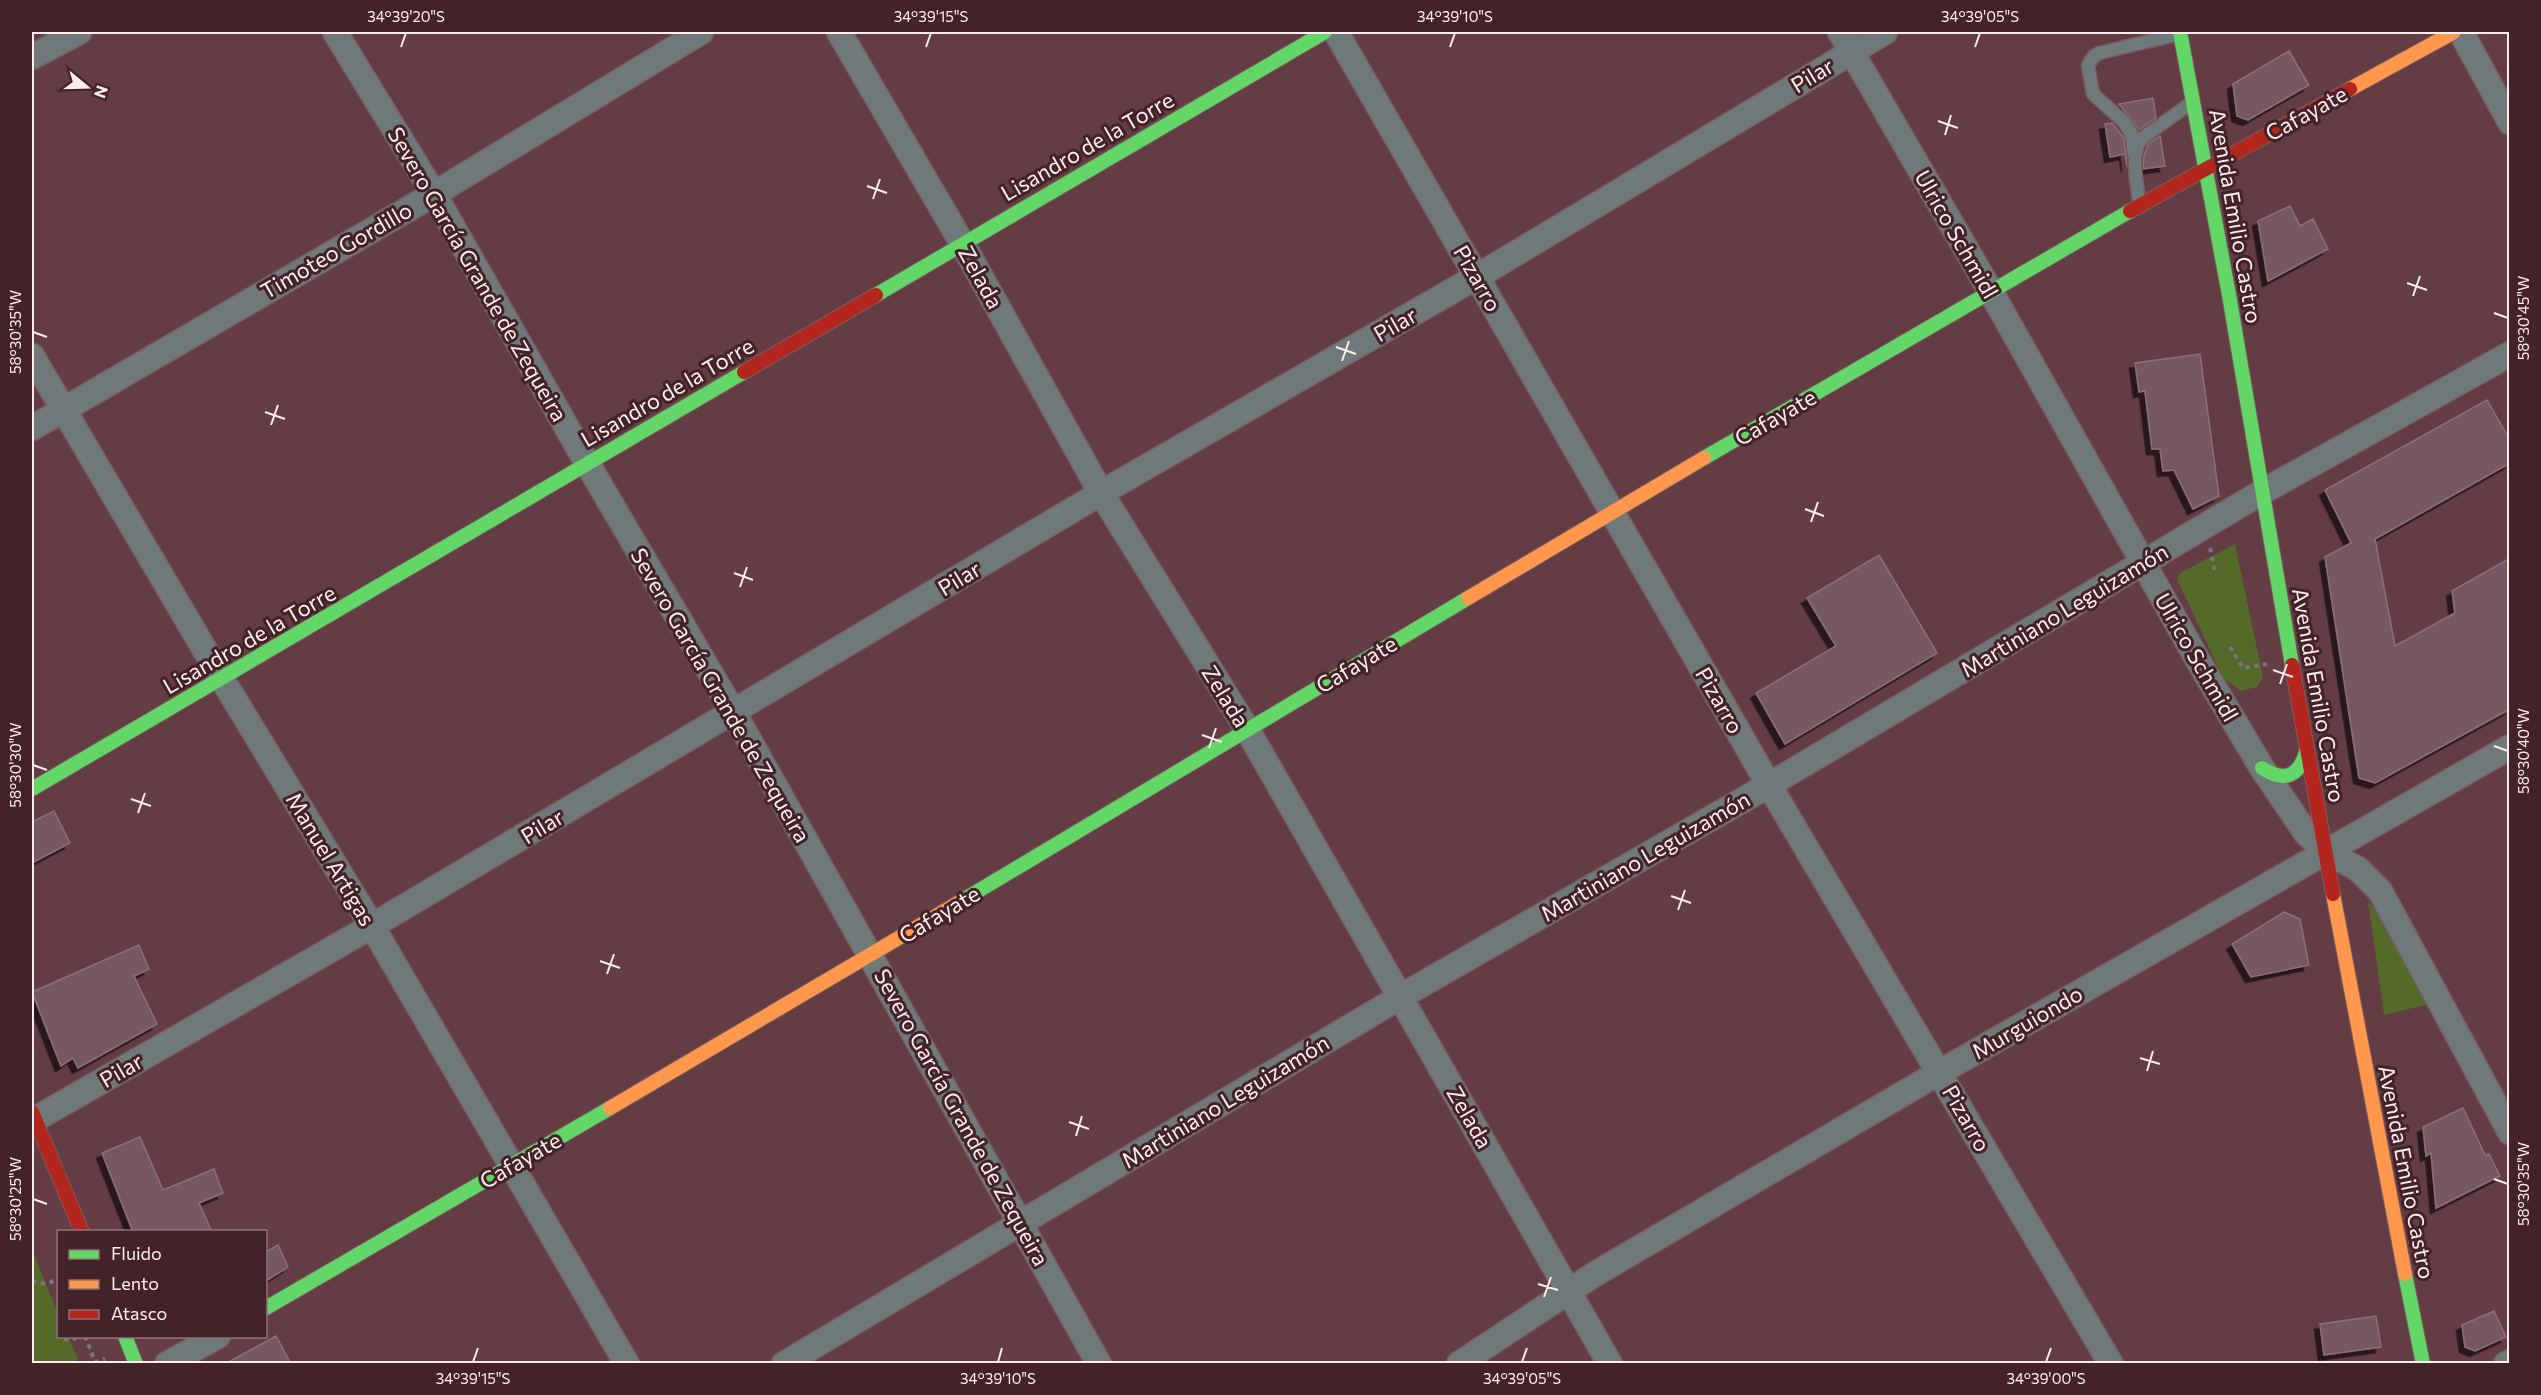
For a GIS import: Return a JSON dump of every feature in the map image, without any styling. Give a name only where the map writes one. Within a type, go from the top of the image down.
[{"type":"street","points":[[32,57],[79,32]]},
{"type":"street","name":"Severo García Grande de Zequeira","points":[[335,32],[434,194],[586,463],[734,713],[1099,1364]]},
{"type":"street","name":"Timoteo Gordillo","points":[[32,428],[434,194],[701,32]]},
{"type":"street","name":"Zelada","points":[[839,32],[962,243],[1101,493],[1247,729],[1610,1364]]},
{"type":"street","name":"Lisandro de la Torre","points":[[32,789],[222,680],[586,463],[1325,32]]},
{"type":"street","name":"Pizarro","points":[[1336,32],[1768,785],[2111,1364]]},
{"type":"street","name":"Pilar","points":[[32,1117],[372,926],[1101,493],[1478,276],[1846,41],[1885,32]]},
{"type":"street","name":"Cafayate","points":[[267,1307],[871,955],[1612,512],[2208,166],[2454,32]]},
{"type":"street","points":[[2461,32],[2510,122]]},
{"type":"street","name":"Avenida Emilio Castro","points":[[2180,33],[2208,166],[2325,851],[2423,1364]]},
{"type":"street","name":"Ulrico Schmidl","points":[[1846,41],[1991,292],[2142,563],[2262,768],[2306,833],[2325,851],[2358,869],[2380,891],[2504,1107],[2510,1132]]},
{"type":"street","name":"Martiniano Leguizamón","points":[[784,1364],[1400,997],[1768,785],[2262,492],[2510,354]]},
{"type":"street","name":"Manuel Artigas","points":[[32,356],[222,680],[372,926],[627,1364]]},
{"type":"street","name":"Murguiondo","points":[[1459,1364],[1595,1274],[1940,1072],[2510,747]]},
{"type":"street","points":[[2262,768],[2270,775],[2280,777],[2291,775],[2305,760],[2307,749]]},
{"type":"street","points":[[32,1117],[81,1230]]},
{"type":"street","points":[[126,1338],[136,1364]]},
{"type":"street","points":[[167,1364],[214,1338]]},
{"type":"lane","points":[[2140,206],[2132,135],[2124,122],[2093,94],[2088,66],[2099,53],[2180,33]]},
{"type":"lane","points":[[2134,154],[2141,138],[2195,100]]},
{"type":"path","points":[[2230,647],[2243,668],[2291,658]]},
{"type":"path","points":[[32,1281],[46,1284],[57,1279]]},
{"type":"path","points":[[64,1339],[76,1338]]},
{"type":"green space","points":[[2235,544],[2263,677],[2257,687],[2241,691],[2223,678],[2177,579],[2180,573]]},
{"type":"green space","points":[[2368,901],[2379,915],[2429,1004],[2384,1015]]},
{"type":"green space","points":[[32,1250],[57,1311],[57,1338],[68,1338],[78,1358],[76,1363],[32,1363]]},
{"type":"building","points":[[2289,51],[2309,85],[2248,120],[2237,116],[2233,84]]},
{"type":"building","points":[[2153,98],[2156,118],[2139,130],[2119,104]]},
{"type":"building","points":[[2112,123],[2124,138],[2127,167],[2125,154],[2110,157],[2105,124]]},
{"type":"building","points":[[2160,136],[2165,166],[2143,169],[2148,144]]},
{"type":"building","points":[[2290,206],[2300,226],[2313,219],[2328,249],[2268,281],[2258,221]]},
{"type":"building","points":[[2200,354],[2219,496],[2193,509],[2174,470],[2163,471],[2160,449],[2152,449],[2145,391],[2139,392],[2135,363]]},
{"type":"building","points":[[2487,400],[2510,440],[2510,463],[2375,539],[2395,646],[2455,613],[2452,591],[2510,558],[2510,709],[2375,783],[2359,778],[2325,557],[2351,543],[2325,490]]},
{"type":"building","points":[[1879,555],[1937,653],[1785,744],[1756,693],[1836,646],[1807,598]]},
{"type":"building","points":[[54,811],[70,843],[32,863],[32,822]]},
{"type":"building","points":[[2284,912],[2300,919],[2309,965],[2251,977],[2232,944]]},
{"type":"building","points":[[139,945],[149,969],[134,976],[157,1024],[78,1068],[73,1058],[61,1066],[32,992]]},
{"type":"building","points":[[2463,1108],[2485,1155],[2489,1154],[2500,1176],[2436,1208],[2431,1153],[2426,1156],[2423,1127]]},
{"type":"building","points":[[140,1137],[163,1190],[214,1169],[223,1193],[199,1203],[211,1230],[132,1230],[102,1153]]},
{"type":"building","points":[[278,1245],[288,1267],[267,1280],[267,1251]]},
{"type":"building","points":[[2494,1311],[2506,1337],[2475,1351],[2465,1347],[2462,1325]]},
{"type":"building","points":[[2376,1316],[2381,1347],[2324,1355],[2320,1324]]},
{"type":"building","points":[[276,1336],[291,1364],[225,1364]]},
{"type":"traffic: fast","points":[[876,295],[1325,32]]},
{"type":"traffic: fast","points":[[2180,32],[2229,295],[2292,665]]},
{"type":"traffic: fast","points":[[1704,458],[2130,211]]},
{"type":"traffic: fast","points":[[32,789],[744,372]]},
{"type":"traffic: fast","points":[[958,903],[1468,598]]},
{"type":"traffic: fast","points":[[2262,768],[2278,775],[2291,774],[2300,765],[2307,749]]},
{"type":"traffic: fast","points":[[267,1307],[610,1108]]},
{"type":"traffic: fast","points":[[2405,1274],[2423,1364]]},
{"type":"traffic: fast","points":[[126,1338],[136,1364]]},
{"type":"traffic: slow","points":[[2350,89],[2454,32]]},
{"type":"traffic: slow","points":[[1468,598],[1704,458]]},
{"type":"traffic: slow","points":[[2333,894],[2405,1274]]},
{"type":"traffic: slow","points":[[610,1108],[958,903]]},
{"type":"traffic: jam","points":[[2130,211],[2350,89]]},
{"type":"traffic: jam","points":[[744,372],[876,295]]},
{"type":"traffic: jam","points":[[2292,665],[2333,894]]},
{"type":"traffic: jam","points":[[32,1112],[81,1230]]}]
